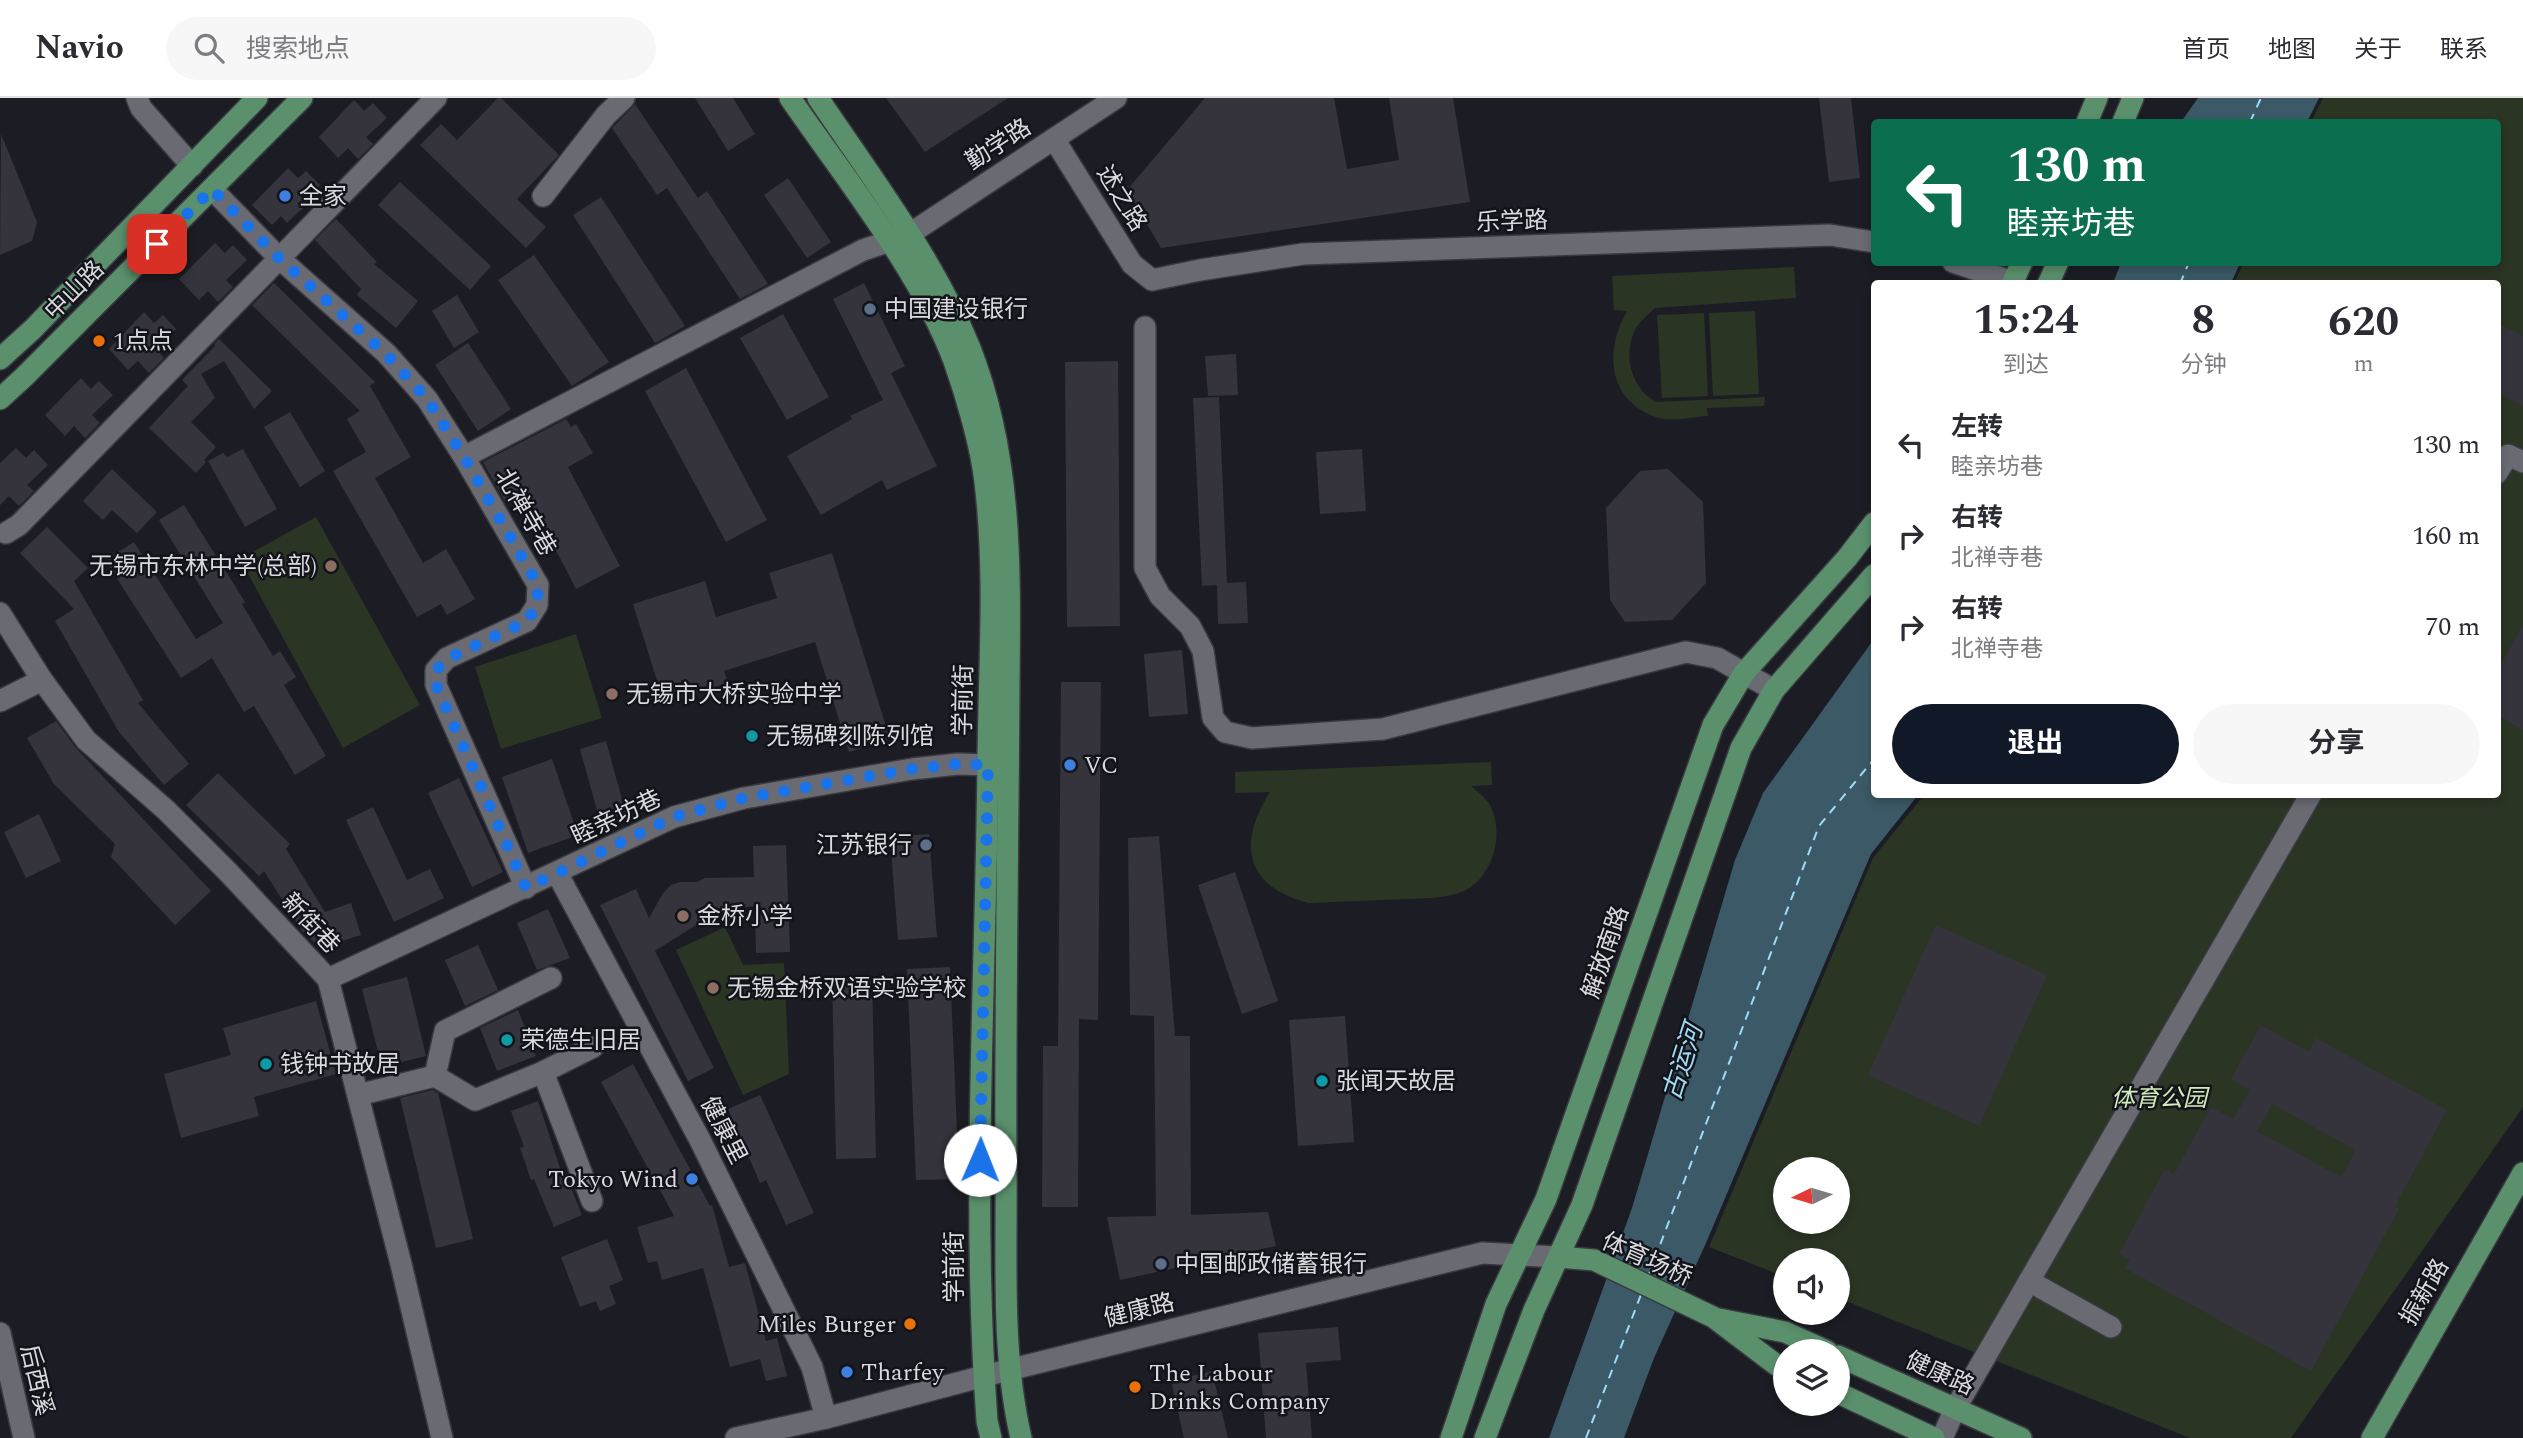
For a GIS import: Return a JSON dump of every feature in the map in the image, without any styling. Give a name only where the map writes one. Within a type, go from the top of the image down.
[{"type":"main road","name":"中山路","points":[[1,355],[257,98]]},
{"type":"main road","name":"中山路","points":[[0,399],[302,98]]},
{"type":"main road","name":"学前街","points":[[790,98],[943,292],[970,349],[990,413],[1004,481],[1010,561],[1005,1056],[1006,1311],[1016,1414],[1021,1438]]},
{"type":"main road","name":"学前街","points":[[818,98],[899,238],[954,361],[985,479],[990,555],[980,1316],[991,1438]]},
{"type":"main road","points":[[2088,119],[2097,98]]},
{"type":"main road","points":[[2124,119],[2133,98]]},
{"type":"main road","name":"解放南路","points":[[1451,1438],[1496,1304],[1546,1199],[1713,725],[1744,673],[1847,558],[1871,527]]},
{"type":"main road","points":[[1485,1438],[1534,1310],[1582,1205],[1741,748],[1774,690],[1871,578]]},
{"type":"main road","name":"振新路","points":[[2372,1438],[2523,1173]]},
{"type":"main road","name":"体育场桥","points":[[1558,1257],[1594,1260],[1713,1317]]},
{"type":"main road","points":[[1713,1317],[1785,1332],[1800,1339]]},
{"type":"main road","points":[[1713,1317],[1773,1362]]},
{"type":"main road","name":"健康路","points":[[1850,1361],[2021,1438]]},
{"type":"main road","points":[[1850,1399],[1934,1438]]},
{"type":"street","points":[[137,98],[141,108],[192,166]]},
{"type":"street","points":[[2,533],[27,516],[436,98]]},
{"type":"street","points":[[543,197],[606,115],[624,98]]},
{"type":"street","name":"勤学路","points":[[464,457],[863,250],[899,238],[1116,98]]},
{"type":"street","name":"述之路","points":[[1054,139],[1132,264],[1152,280]]},
{"type":"street","name":"北禅寺巷","points":[[212,189],[280,259],[386,354],[427,399],[538,585],[537,605],[527,621],[447,659],[436,670],[436,685],[526,888]]},
{"type":"street","name":"乐学路","points":[[1152,280],[1303,254],[1830,235],[1871,242]]},
{"type":"street","points":[[1971,266],[2015,276]]},
{"type":"street","points":[[1145,327],[1145,568],[1160,596],[1189,626],[1203,652],[1213,718],[1225,732],[1252,738],[1383,729],[1686,652],[1717,658],[1774,690]]},
{"type":"street","name":"新街巷","points":[[0,613],[42,680],[86,740],[166,810],[328,979],[401,1264],[442,1438]]},
{"type":"street","points":[[0,701],[42,680]]},
{"type":"street","name":"睦亲坊巷","points":[[328,979],[674,817],[744,798],[912,769],[958,764],[988,765]]},
{"type":"street","points":[[1942,1438],[1955,1409],[2309,798]]},
{"type":"street","name":"健康里","points":[[557,873],[730,1200],[812,1367],[826,1418]]},
{"type":"street","points":[[435,1076],[446,1031],[551,978]]},
{"type":"street","points":[[358,1095],[435,1076],[475,1100],[543,1072],[593,1047]]},
{"type":"street","points":[[543,1072],[592,1200]]},
{"type":"street","name":"健康路","points":[[736,1438],[826,1418],[984,1376],[1482,1253],[1558,1257]]},
{"type":"street","points":[[2029,1281],[2111,1326]]},
{"type":"street","name":"后西溪","points":[[0,1333],[24,1438]]},
{"type":"green space","name":"体育公园","points":[[2323,98],[2523,98],[2523,1107],[2291,1438],[2190,1438],[1850,1303],[1850,1248],[1773,1248],[1773,1272],[1709,1247],[1873,858],[1922,798],[2501,798],[2501,280],[2236,280],[2242,266],[2501,266],[2501,119],[2312,119]]},
{"type":"green space","points":[[1794,267],[1796,298],[1655,308],[1638,325],[1632,338],[1631,370],[1640,388],[1656,402],[1765,397],[1764,406],[1707,408],[1708,416],[1670,420],[1642,410],[1629,400],[1620,388],[1613,358],[1615,342],[1627,311],[1614,310],[1612,276]]},
{"type":"green space","points":[[1755,311],[1759,394],[1713,396],[1709,313]]},
{"type":"green space","points":[[1704,313],[1708,396],[1662,398],[1657,315]]},
{"type":"green space","points":[[316,517],[420,705],[343,748],[240,559]]},
{"type":"green space","points":[[576,634],[602,718],[501,749],[475,667]]},
{"type":"green space","points":[[1491,762],[1492,785],[1471,786],[1488,802],[1494,816],[1494,853],[1482,876],[1474,884],[1464,891],[1436,898],[1309,903],[1288,896],[1271,886],[1260,875],[1253,861],[1253,829],[1270,792],[1235,793],[1235,772]]},
{"type":"green space","points":[[725,927],[743,965],[784,963],[789,1074],[743,1095],[676,950]]},
{"type":"water","points":[[2198,98],[2319,98],[2308,119],[2183,119]]},
{"type":"water","points":[[2119,266],[2239,266],[2232,280],[2114,280]]},
{"type":"water","name":"古运河","points":[[1871,643],[1871,798],[1916,798],[1871,854],[1706,1243],[1654,1358],[1624,1438],[1549,1438],[1632,1208],[1735,860],[1763,793]]},
{"type":"building","points":[[498,98],[559,155],[517,199],[546,227],[526,248],[420,145],[441,124],[457,140]]},
{"type":"building","points":[[695,98],[733,98],[755,134],[728,151]]},
{"type":"building","points":[[886,98],[1008,98],[925,152]]},
{"type":"building","points":[[1205,98],[1334,98],[1347,169],[1399,160],[1389,98],[1453,98],[1470,202],[1161,248],[1127,190]]},
{"type":"building","points":[[1819,98],[1851,98],[1860,178],[1829,182]]},
{"type":"building","points":[[354,100],[364,111],[373,103],[387,118],[366,137],[373,144],[358,159],[348,148],[338,158],[319,137]]},
{"type":"building","points":[[635,104],[698,198],[707,191],[768,284],[740,299],[667,188],[657,195],[612,128]]},
{"type":"building","points":[[1,134],[37,222],[32,241],[0,255]]},
{"type":"building","points":[[288,168],[298,178],[306,171],[320,185],[312,193],[316,196],[287,223],[281,216],[272,225],[252,205]]},
{"type":"building","points":[[788,178],[831,242],[807,258],[764,195]]},
{"type":"building","points":[[400,182],[491,266],[470,290],[378,205]]},
{"type":"building","points":[[601,197],[685,326],[655,343],[573,215]]},
{"type":"building","points":[[336,219],[377,262],[374,264],[418,301],[396,328],[357,295],[361,289],[315,240]]},
{"type":"building","points":[[215,243],[225,253],[233,245],[247,260],[226,280],[233,287],[218,302],[208,291],[199,300],[179,279]]},
{"type":"building","points":[[534,255],[609,362],[572,386],[498,280]]},
{"type":"building","points":[[274,283],[375,382],[370,386],[411,457],[375,478],[423,563],[446,549],[475,599],[447,615],[441,604],[417,617],[333,471],[366,452],[347,419],[360,411],[252,305]]},
{"type":"building","points":[[864,283],[905,366],[891,373],[937,466],[887,490],[882,480],[821,515],[787,456],[852,419],[850,416],[883,400],[833,299]]},
{"type":"building","points":[[457,295],[479,332],[454,348],[432,311]]},
{"type":"building","points":[[144,312],[154,323],[163,315],[176,329],[156,349],[164,358],[149,373],[138,361],[128,370],[109,349]]},
{"type":"building","points":[[783,314],[829,397],[787,420],[740,338]]},
{"type":"building","points":[[2501,325],[2523,336],[2523,406],[2501,394]]},
{"type":"building","points":[[219,339],[272,391],[254,409],[224,361],[201,374],[215,398],[191,422],[216,447],[196,473],[149,428],[188,386],[182,380]]},
{"type":"building","points":[[468,343],[511,409],[478,431],[435,365]]},
{"type":"building","points":[[1236,354],[1238,395],[1208,396],[1205,356]]},
{"type":"building","points":[[1118,361],[1120,626],[1067,627],[1065,362]]},
{"type":"building","points":[[686,368],[767,520],[726,542],[645,391]]},
{"type":"building","points":[[81,378],[91,389],[99,381],[113,395],[92,415],[100,423],[85,438],[74,426],[65,436],[45,415]]},
{"type":"building","points":[[1219,397],[1227,583],[1246,582],[1248,623],[1218,624],[1217,585],[1202,586],[1193,398]]},
{"type":"building","points":[[290,412],[325,471],[300,487],[264,427]]},
{"type":"building","points":[[566,419],[571,427],[576,424],[593,453],[568,467],[620,566],[576,589],[525,491],[505,502],[483,462]]},
{"type":"building","points":[[16,448],[26,458],[34,450],[48,465],[27,485],[34,491],[19,506],[9,496],[0,505],[0,463]]},
{"type":"building","points":[[243,449],[277,509],[245,527],[208,461],[223,453],[227,457]]},
{"type":"building","points":[[1362,449],[1366,511],[1320,514],[1316,452]]},
{"type":"building","points":[[112,469],[157,512],[137,533],[112,510],[103,520],[83,501]]},
{"type":"building","points":[[1668,469],[1703,502],[1706,583],[1672,620],[1625,622],[1610,600],[1606,508],[1640,471]]},
{"type":"building","points":[[184,505],[245,602],[242,604],[273,656],[280,651],[296,677],[284,685],[326,756],[295,775],[254,706],[244,712],[212,658],[181,678],[105,560],[134,542],[196,639],[223,623],[159,520]]},
{"type":"building","points":[[47,527],[88,568],[74,581],[143,700],[138,703],[189,764],[164,785],[119,732],[55,621],[74,609],[20,553]]},
{"type":"building","points":[[832,553],[890,739],[849,752],[815,642],[724,671],[728,683],[664,703],[633,604],[705,581],[716,617],[777,598],[769,573]]},
{"type":"building","points":[[2523,625],[2523,730],[2501,717],[2501,664]]},
{"type":"building","points":[[1182,650],[1188,714],[1149,717],[1144,654]]},
{"type":"building","points":[[1061,682],[1101,682],[1098,1020],[1079,1019],[1078,1207],[1042,1207],[1043,1046],[1058,1046]]},
{"type":"building","points":[[56,721],[76,748],[211,891],[175,925],[111,857],[115,844],[54,784],[27,738]]},
{"type":"building","points":[[606,741],[626,814],[600,821],[580,749]]},
{"type":"building","points":[[552,759],[578,835],[528,853],[502,777]]},
{"type":"building","points":[[218,773],[290,844],[286,849],[325,912],[351,903],[361,935],[321,948],[303,932],[264,871],[259,876],[186,805]]},
{"type":"building","points":[[459,778],[503,872],[472,887],[428,793]]},
{"type":"building","points":[[373,807],[407,880],[430,869],[444,898],[394,922],[346,820]]},
{"type":"building","points":[[39,814],[61,861],[26,878],[4,832]]},
{"type":"building","points":[[929,834],[937,937],[898,940],[890,837]]},
{"type":"building","points":[[1159,836],[1175,1036],[1190,1036],[1191,1215],[1268,1212],[1276,1246],[1120,1280],[1107,1217],[1156,1216],[1154,1016],[1130,1015],[1128,838]]},
{"type":"building","points":[[786,845],[790,952],[756,953],[755,906],[720,910],[655,951],[714,1068],[688,1081],[600,905],[636,889],[649,918],[663,893],[671,885],[697,882],[705,878],[754,877],[753,846]]},
{"type":"building","points":[[1235,872],[1278,1001],[1242,1014],[1198,885]]},
{"type":"building","points":[[548,909],[570,958],[537,970],[517,923]]},
{"type":"building","points":[[1936,925],[2047,975],[1979,1126],[1868,1075]]},
{"type":"building","points":[[478,945],[498,990],[465,1006],[445,960]]},
{"type":"building","points":[[950,967],[959,1179],[916,1180],[907,969]]},
{"type":"building","points":[[872,976],[876,1158],[836,1159],[832,977]]},
{"type":"building","points":[[407,977],[426,1056],[382,1067],[362,989]]},
{"type":"building","name":"钱钟书故居","points":[[316,1001],[336,1074],[254,1097],[259,1116],[181,1138],[164,1074],[231,1055],[223,1028]]},
{"type":"building","name":"荣德生旧居","points":[[518,1010],[536,1056],[497,1071],[480,1028]]},
{"type":"building","name":"张闻天故居","points":[[1345,1016],[1354,1142],[1298,1146],[1289,1020]]},
{"type":"building","points":[[2261,1025],[2309,1052],[2316,1038],[2447,1110],[2395,1206],[2399,1209],[2311,1371],[2125,1268],[2130,1260],[2119,1254],[2165,1169],[2174,1174],[2211,1107],[2233,1119],[2250,1090],[2231,1079]],"holes":[[[2272,1104],[2356,1150],[2341,1177],[2257,1131]]]},
{"type":"building","points":[[633,1064],[710,1206],[712,1205],[729,1267],[745,1263],[766,1341],[777,1338],[787,1376],[766,1381],[760,1359],[730,1367],[703,1268],[662,1280],[657,1261],[648,1263],[637,1227],[674,1216],[601,1082]]},
{"type":"building","points":[[433,1090],[438,1093],[473,1239],[436,1248],[400,1098]]},
{"type":"building","points":[[760,1095],[814,1213],[786,1225],[766,1180],[760,1183],[728,1109]]},
{"type":"building","points":[[538,1101],[562,1174],[565,1173],[582,1215],[554,1227],[534,1179],[531,1180],[520,1148],[524,1147],[511,1111]]},
{"type":"building","points":[[607,1239],[623,1280],[609,1286],[616,1304],[600,1311],[596,1301],[580,1307],[561,1257]]},
{"type":"building","points":[[1338,1327],[1341,1360],[1306,1363],[1312,1438],[1266,1438],[1258,1333]]},
{"type":"building","points":[[1212,1371],[1228,1438],[1184,1438],[1171,1381]]},
{"type":"ferry route","points":[[2251,119],[2261,98]]},
{"type":"ferry route","points":[[2182,280],[2187,266]]},
{"type":"ferry route","points":[[1649,1274],[1819,826],[1871,763]]},
{"type":"ferry route","points":[[1586,1438],[1642,1292]]},
{"type":"place","name":"全家","points":[[285,196]]},
{"type":"place","name":"中国建设银行","points":[[870,309]]},
{"type":"place","name":"1点点","points":[[99,341]]},
{"type":"place","name":"无锡市东林中学(总部)","points":[[331,566]]},
{"type":"place","name":"无锡市大桥实验中学","points":[[612,694]]},
{"type":"place","name":"无锡碑刻陈列馆","points":[[752,736]]},
{"type":"place","name":"VC","points":[[1070,765]]},
{"type":"place","name":"江苏银行","points":[[926,845]]},
{"type":"place","name":"金桥小学","points":[[683,916]]},
{"type":"place","name":"无锡金桥双语实验学校","points":[[713,988]]},
{"type":"place","name":"荣德生旧居","points":[[507,1040]]},
{"type":"place","name":"钱钟书故居","points":[[266,1064]]},
{"type":"place","name":"张闻天故居","points":[[1322,1081]]},
{"type":"place","name":"Tokyo Wind","points":[[692,1179]]},
{"type":"place","name":"中国邮政储蓄银行","points":[[1161,1264]]},
{"type":"place","name":"Miles Burger","points":[[910,1324]]},
{"type":"place","name":"Tharfey","points":[[847,1372]]},
{"type":"place","name":"The Labour Drinks Company","points":[[1135,1387]]},
{"type":"route","points":[[157,244],[212,189],[280,259],[386,354],[427,399],[538,585],[537,605],[527,621],[447,659],[436,670],[436,685],[526,888],[674,817],[744,798],[912,769],[958,764],[988,765],[980,1160]]}]
